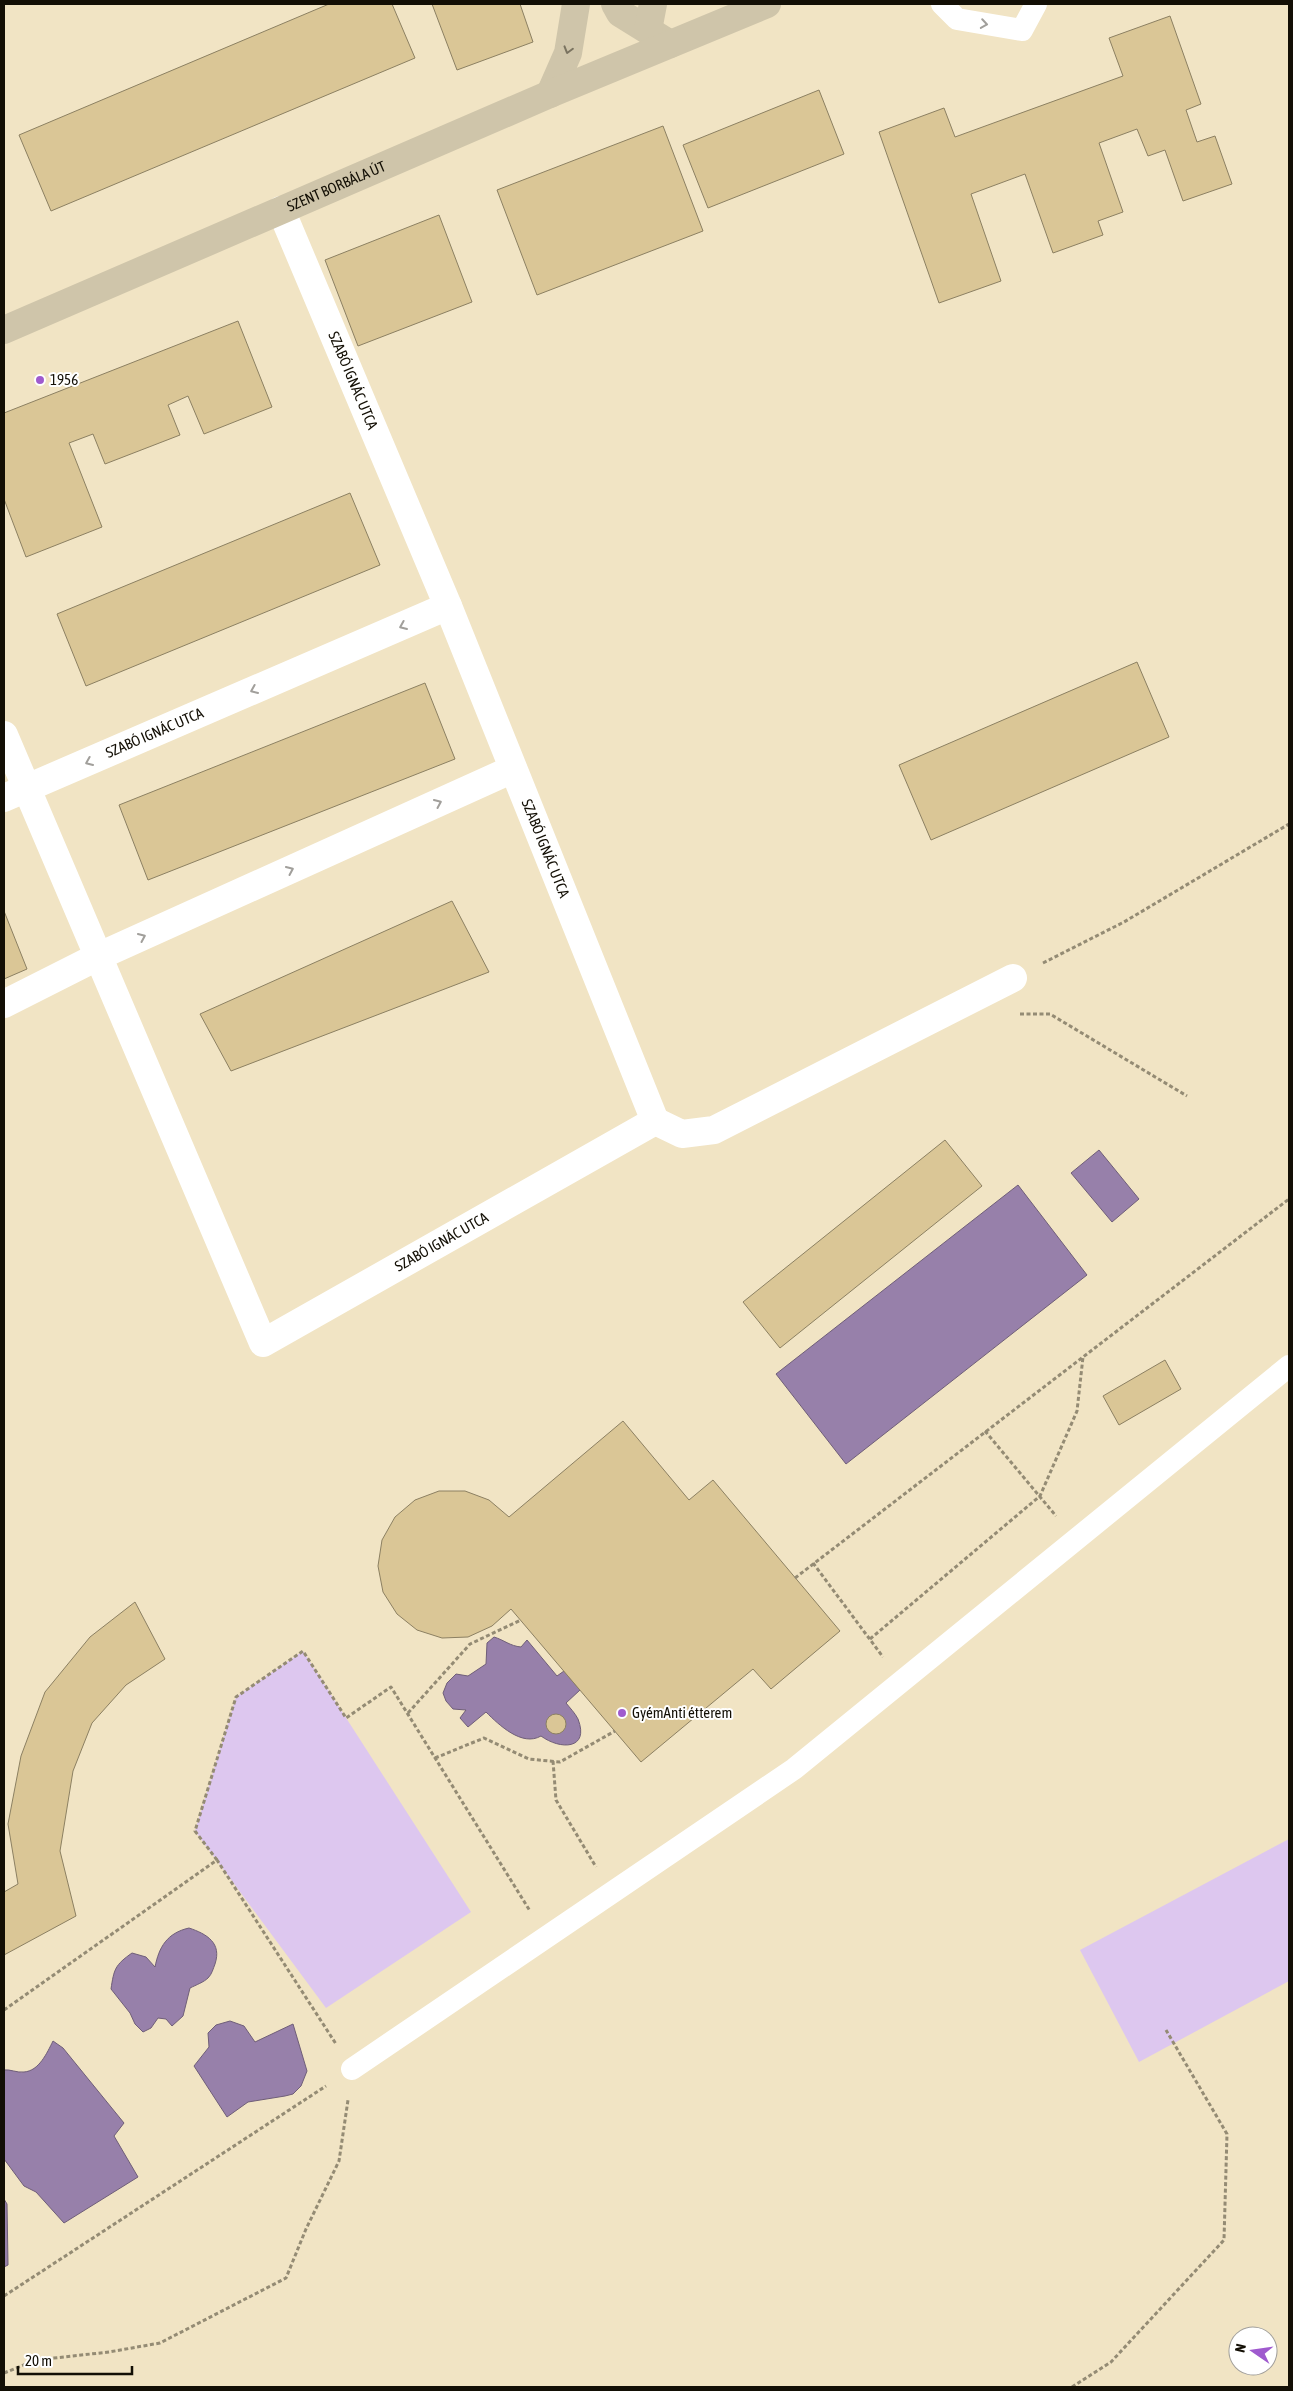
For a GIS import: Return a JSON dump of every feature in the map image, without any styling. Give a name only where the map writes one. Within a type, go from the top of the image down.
[{"type":"street","points":[[550,94],[568,53],[576,4]]},
{"type":"street","points":[[615,4],[620,13],[654,43]]},
{"type":"street","points":[[653,4],[654,43]]},
{"type":"street","name":"SZENT BORBÁLA ÚT","points":[[4,330],[550,94],[654,43],[767,4]]},
{"type":"street","name":"SZABÓ IGNÁC UTCA","points":[[4,735],[15,794],[97,957],[263,1343],[655,1121],[448,606],[281,210]]},
{"type":"street","name":"SZABÓ IGNÁC UTCA","points":[[15,794],[448,606]]},
{"type":"street","points":[[4,1004],[97,957],[513,769]]},
{"type":"street","points":[[655,1121],[682,1134],[714,1130],[1013,978]]},
{"type":"lane","points":[[942,4],[957,19],[1022,30],[1036,4]]},
{"type":"lane","points":[[352,2069],[794,1769],[1289,1366]]},
{"type":"path","points":[[1013,978],[1124,922],[1289,824]]},
{"type":"path","points":[[1011,1014],[1050,1014],[1186,1096]]},
{"type":"path","points":[[795,1578],[1289,1199]]},
{"type":"path","points":[[870,1639],[1040,1496],[1078,1411],[1083,1356]]},
{"type":"path","points":[[985,1431],[1075,1540]]},
{"type":"path","points":[[813,1563],[902,1681]]},
{"type":"path","points":[[408,1713],[470,1644],[521,1620]]},
{"type":"path","points":[[4,2373],[36,2360],[109,2352],[160,2343],[286,2278],[306,2229],[339,2162],[352,2069],[217,1860],[195,1831],[236,1697],[303,1651],[346,1718],[391,1686],[546,1937]]},
{"type":"path","points":[[435,1758],[484,1738],[529,1759],[560,1762],[615,1731]]},
{"type":"path","points":[[553,1761],[556,1800],[612,1892]]},
{"type":"path","points":[[4,2010],[217,1860]]},
{"type":"path","points":[[1072,2387],[1111,2362],[1224,2240],[1227,2134],[1166,2030]]},
{"type":"path","points":[[4,2296],[352,2069]]},
{"type":"shaded area","points":[[1099,1150],[1139,1199],[1112,1222],[1071,1173]]},
{"type":"shaded area","points":[[1018,1185],[1087,1275],[846,1464],[776,1374]]},
{"type":"shaded area","points":[[494,1637],[521,1647],[527,1640],[557,1676],[564,1671],[580,1690],[566,1703],[578,1719],[581,1729],[577,1742],[564,1745],[556,1744],[541,1736],[534,1739],[519,1737],[497,1723],[486,1712],[468,1727],[460,1718],[466,1710],[453,1709],[446,1701],[443,1693],[447,1683],[456,1674],[468,1676],[486,1664],[487,1643]]},
{"type":"shaded area","points":[[303,1651],[471,1912],[326,2008],[195,1831],[236,1697]]},
{"type":"shaded area","points":[[1289,1839],[1289,1981],[1139,2062],[1080,1950]]},
{"type":"shaded area","points":[[189,1928],[207,1936],[215,1945],[217,1957],[212,1971],[206,1979],[190,1988],[183,2016],[172,2026],[166,2019],[158,2018],[151,2028],[143,2032],[135,2024],[130,2013],[111,1989],[114,1972],[119,1964],[132,1953],[146,1957],[155,1967],[165,1942],[175,1933]]},
{"type":"shaded area","points":[[230,2021],[244,2026],[255,2042],[293,2024],[307,2071],[301,2086],[293,2094],[248,2102],[227,2117],[194,2066],[209,2047],[208,2033],[216,2025]]},
{"type":"shaded area","points":[[53,2041],[63,2048],[124,2123],[114,2136],[138,2177],[64,2223],[36,2192],[24,2186],[4,2159],[4,2070],[29,2071],[42,2061]]},
{"type":"shaded area","points":[[4,2199],[7,2204],[8,2265],[4,2267]]},
{"type":"building","points":[[329,4],[392,4],[415,58],[51,211],[19,135]]},
{"type":"building","points":[[432,4],[520,4],[533,42],[457,70]]},
{"type":"building","points":[[1170,16],[1201,104],[1186,110],[1197,142],[1215,136],[1232,184],[1183,201],[1165,150],[1148,156],[1137,129],[1099,143],[1123,212],[1098,221],[1103,235],[1053,253],[1025,174],[971,194],[1001,281],[939,303],[879,132],[944,108],[955,137],[1123,76],[1109,38]]},
{"type":"building","points":[[819,90],[844,154],[708,208],[683,145]]},
{"type":"building","points":[[663,126],[703,231],[537,295],[497,190]]},
{"type":"building","points":[[439,215],[472,302],[358,346],[325,260]]},
{"type":"building","points":[[238,321],[272,407],[204,434],[188,396],[168,405],[180,435],[105,464],[93,434],[69,443],[102,527],[26,557],[4,499],[4,413]]},
{"type":"building","points":[[350,493],[380,565],[86,686],[57,614]]},
{"type":"building","points":[[1137,662],[1169,737],[931,840],[899,765]]},
{"type":"building","points":[[425,683],[455,759],[148,880],[119,805]]},
{"type":"building","points":[[452,901],[489,972],[231,1071],[200,1014]]},
{"type":"building","points":[[4,911],[27,969],[4,979]]},
{"type":"building","points":[[945,1140],[982,1186],[780,1348],[743,1302]]},
{"type":"building","points":[[1165,1360],[1181,1389],[1119,1425],[1103,1396]]},
{"type":"building","points":[[623,1421],[689,1500],[713,1480],[840,1631],[771,1689],[753,1669],[641,1762],[511,1609],[492,1626],[468,1637],[442,1638],[417,1630],[397,1614],[383,1592],[378,1566],[382,1540],[395,1517],[415,1500],[439,1491],[465,1491],[489,1500],[509,1517]]},
{"type":"building","points":[[135,1602],[165,1659],[126,1685],[92,1723],[73,1771],[60,1851],[76,1916],[4,1955],[4,1892],[18,1884],[8,1824],[21,1756],[45,1692],[90,1637]]},
{"type":"building","points":[[556,1714],[563,1717],[566,1724],[563,1731],[556,1734],[549,1731],[546,1724],[549,1717]]},
{"type":"place","name":"1956","points":[[40,380]]},
{"type":"place","name":"GyémAnti étterem","points":[[622,1713]]}]
